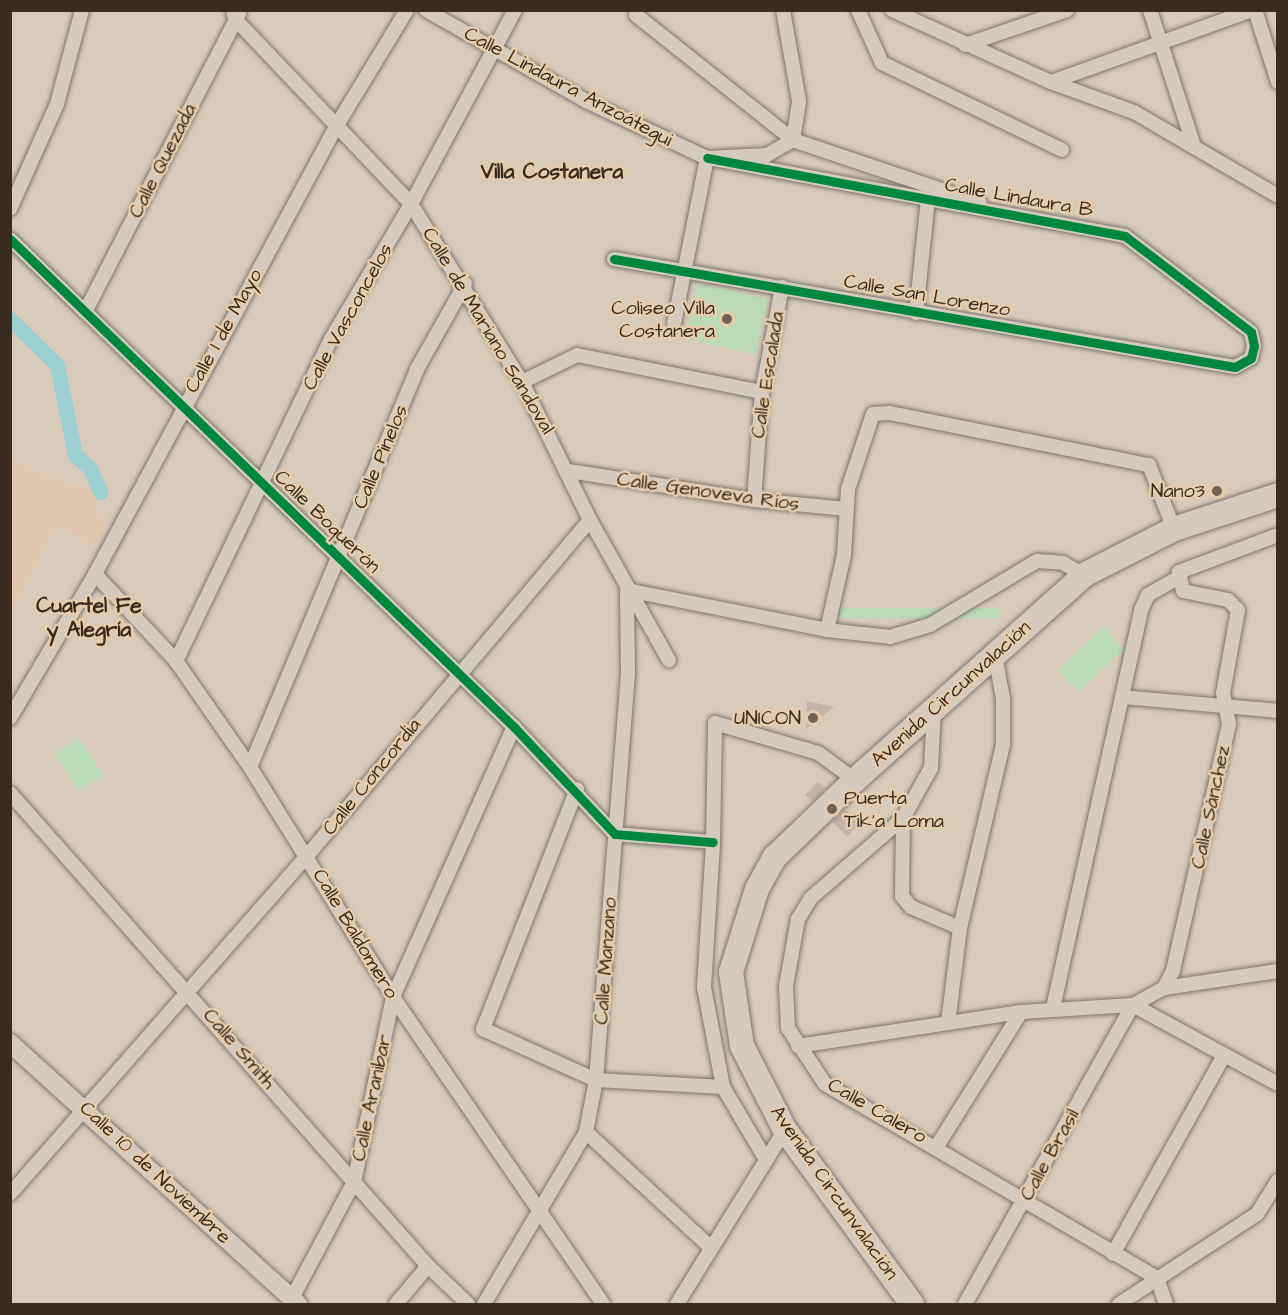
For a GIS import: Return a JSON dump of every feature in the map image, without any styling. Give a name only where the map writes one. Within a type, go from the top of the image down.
[{"type":"highway","name":"Avenida Circunvalación","points":[[912,1305],[784,1130],[742,1046],[731,972],[740,933],[775,857],[855,780],[1084,575],[1174,530],[1278,495]]},
{"type":"main road","name":"Calle 10 de Noviembre","points":[[10,1043],[85,1106],[292,1303]]},
{"type":"main road","points":[[887,1271],[901,1305]]},
{"type":"street","points":[[10,209],[57,104],[82,10]]},
{"type":"street","name":"Calle 1 de Mayo","points":[[10,718],[95,574],[182,407],[337,125],[407,10]]},
{"type":"street","name":"Calle Lindaura Anzoátegui","points":[[426,10],[496,48],[586,102],[707,158],[767,155],[793,140]]},
{"type":"street","name":"Calle Vasconcelos","points":[[177,662],[331,339],[411,204],[515,10]]},
{"type":"street","points":[[783,10],[799,101],[793,140]]},
{"type":"street","points":[[858,10],[882,63],[1062,150]]},
{"type":"street","points":[[892,10],[1051,82],[1134,112],[1278,196]]},
{"type":"street","points":[[966,45],[1066,10]]},
{"type":"street","points":[[1150,10],[1194,146]]},
{"type":"street","points":[[1051,82],[1254,10],[1278,82]]},
{"type":"street","name":"Calle de Mariano Sandoval","points":[[237,13],[411,204],[465,284],[522,382],[627,590],[669,660]]},
{"type":"street","name":"Calle Quezada","points":[[85,312],[237,13]]},
{"type":"street","name":"Calle Lindaura B","points":[[637,13],[793,140],[1028,220]]},
{"type":"street","points":[[674,322],[707,158]]},
{"type":"street","name":"Calle Lindaura B","points":[[707,158],[1028,220],[1125,236],[1157,258],[1251,332],[1254,346],[1251,358],[1234,367]]},
{"type":"street","points":[[916,313],[927,200]]},
{"type":"street","name":"Calle Boquerón","points":[[10,239],[456,674],[514,727],[577,789],[615,834]]},
{"type":"street","name":"Calle San Lorenzo","points":[[614,258],[782,286],[916,313],[1234,367]]},
{"type":"street","name":"Calle Pinelos","points":[[250,767],[417,369],[465,284]]},
{"type":"street","name":"Calle Escalada","points":[[754,500],[762,392],[782,286]]},
{"type":"street","points":[[522,382],[577,355],[762,392]]},
{"type":"street","points":[[827,630],[844,555],[848,489],[873,414],[890,413],[1149,465],[1174,530]]},
{"type":"street","name":"Calle Genoveva Ríos","points":[[568,471],[754,500],[847,509]]},
{"type":"street","name":"Calle Concordia","points":[[10,1194],[188,989],[308,856],[456,674],[590,520]]},
{"type":"street","points":[[1053,1008],[1122,697],[1148,595],[1177,578],[1185,566],[1278,535]]},
{"type":"street","points":[[627,590],[827,630],[890,638],[930,625],[1037,561],[1063,563],[1084,575]]},
{"type":"street","name":"Calle Baldomero","points":[[95,574],[177,662],[250,767],[308,856],[393,997],[603,1305]]},
{"type":"street","name":"Calle Sánchez","points":[[1164,988],[1181,947],[1223,760],[1229,724],[1223,693],[1238,610],[1228,600],[1183,591],[1177,578]]},
{"type":"street","name":"Calle Manzano","points":[[484,1305],[586,1132],[596,1080],[628,671],[627,590]]},
{"type":"street","points":[[948,1023],[960,928],[1003,744],[1004,699],[995,654]]},
{"type":"street","points":[[1122,697],[1226,704],[1278,711]]},
{"type":"street","name":"Calle Calero","points":[[934,708],[931,768],[903,818],[811,898],[798,919],[786,986],[788,1028],[825,1084],[937,1146],[1156,1278]]},
{"type":"street","points":[[765,1158],[723,1087],[704,987],[714,842],[715,723],[818,753],[855,780]]},
{"type":"street","name":"Calle Aranibar","points":[[292,1303],[354,1182],[393,997],[514,727]]},
{"type":"street","points":[[577,789],[483,1029],[596,1080],[723,1087]]},
{"type":"street","name":"Calle Smith","points":[[10,793],[188,989],[461,1302]]},
{"type":"street","points":[[903,818],[902,896],[911,907],[960,928]]},
{"type":"street","points":[[615,834],[714,842]]},
{"type":"street","points":[[798,1046],[1053,1008],[1133,1005],[1164,988],[1278,970]]},
{"type":"street","points":[[1133,1005],[1223,1057],[1278,1084]]},
{"type":"street","name":"Calle Brasil","points":[[965,1305],[1133,1005]]},
{"type":"street","points":[[937,1146],[1021,1012]]},
{"type":"street","points":[[1113,1254],[1223,1057]]},
{"type":"street","points":[[677,1305],[710,1246],[784,1130]]},
{"type":"street","points":[[586,1132],[710,1246]]},
{"type":"street","points":[[1119,1305],[1156,1278],[1257,1214],[1278,1180]]},
{"type":"street","points":[[396,1305],[428,1266]]},
{"type":"street","points":[[1156,1278],[1166,1305]]},
{"type":"shaded area","points":[[11,457],[25,467],[92,492],[96,514],[109,522],[95,547],[56,525],[11,614]]},
{"type":"green space","name":"Coliseo Villa Costanera","points":[[698,283],[768,299],[755,355],[685,339]]},
{"type":"green space","points":[[823,608],[1000,608],[1000,618],[823,618]]},
{"type":"green space","points":[[1103,627],[1124,649],[1079,692],[1058,671]]},
{"type":"green space","points":[[79,738],[103,775],[79,791],[55,754]]},
{"type":"building","name":"UNICON","points":[[807,701],[834,707],[806,729]]},
{"type":"building","points":[[818,782],[825,789],[812,802],[805,795]]},
{"type":"building","points":[[845,809],[860,824],[847,837],[832,822]]},
{"type":"waterway","points":[[10,319],[57,365],[75,455],[90,468],[100,492]]},
{"type":"cycle path","points":[[614,259],[1235,367],[1251,358],[1254,346],[1251,332],[1125,236],[707,158]]},
{"type":"cycle path","points":[[10,239],[514,727],[615,834],[713,842]]},
{"type":"place","name":"Coliseo Villa Costanera","points":[[727,319]]},
{"type":"place","name":"Nano3","points":[[1217,491]]},
{"type":"place","name":"UNICON","points":[[813,718]]},
{"type":"place","name":"Puerta Tik'a Loma","points":[[832,809]]},
{"type":"district","name":"Villa Costanera","points":[[552,172]]},
{"type":"district","name":"Cuartel Fe y Alegría","points":[[89,618]]}]
